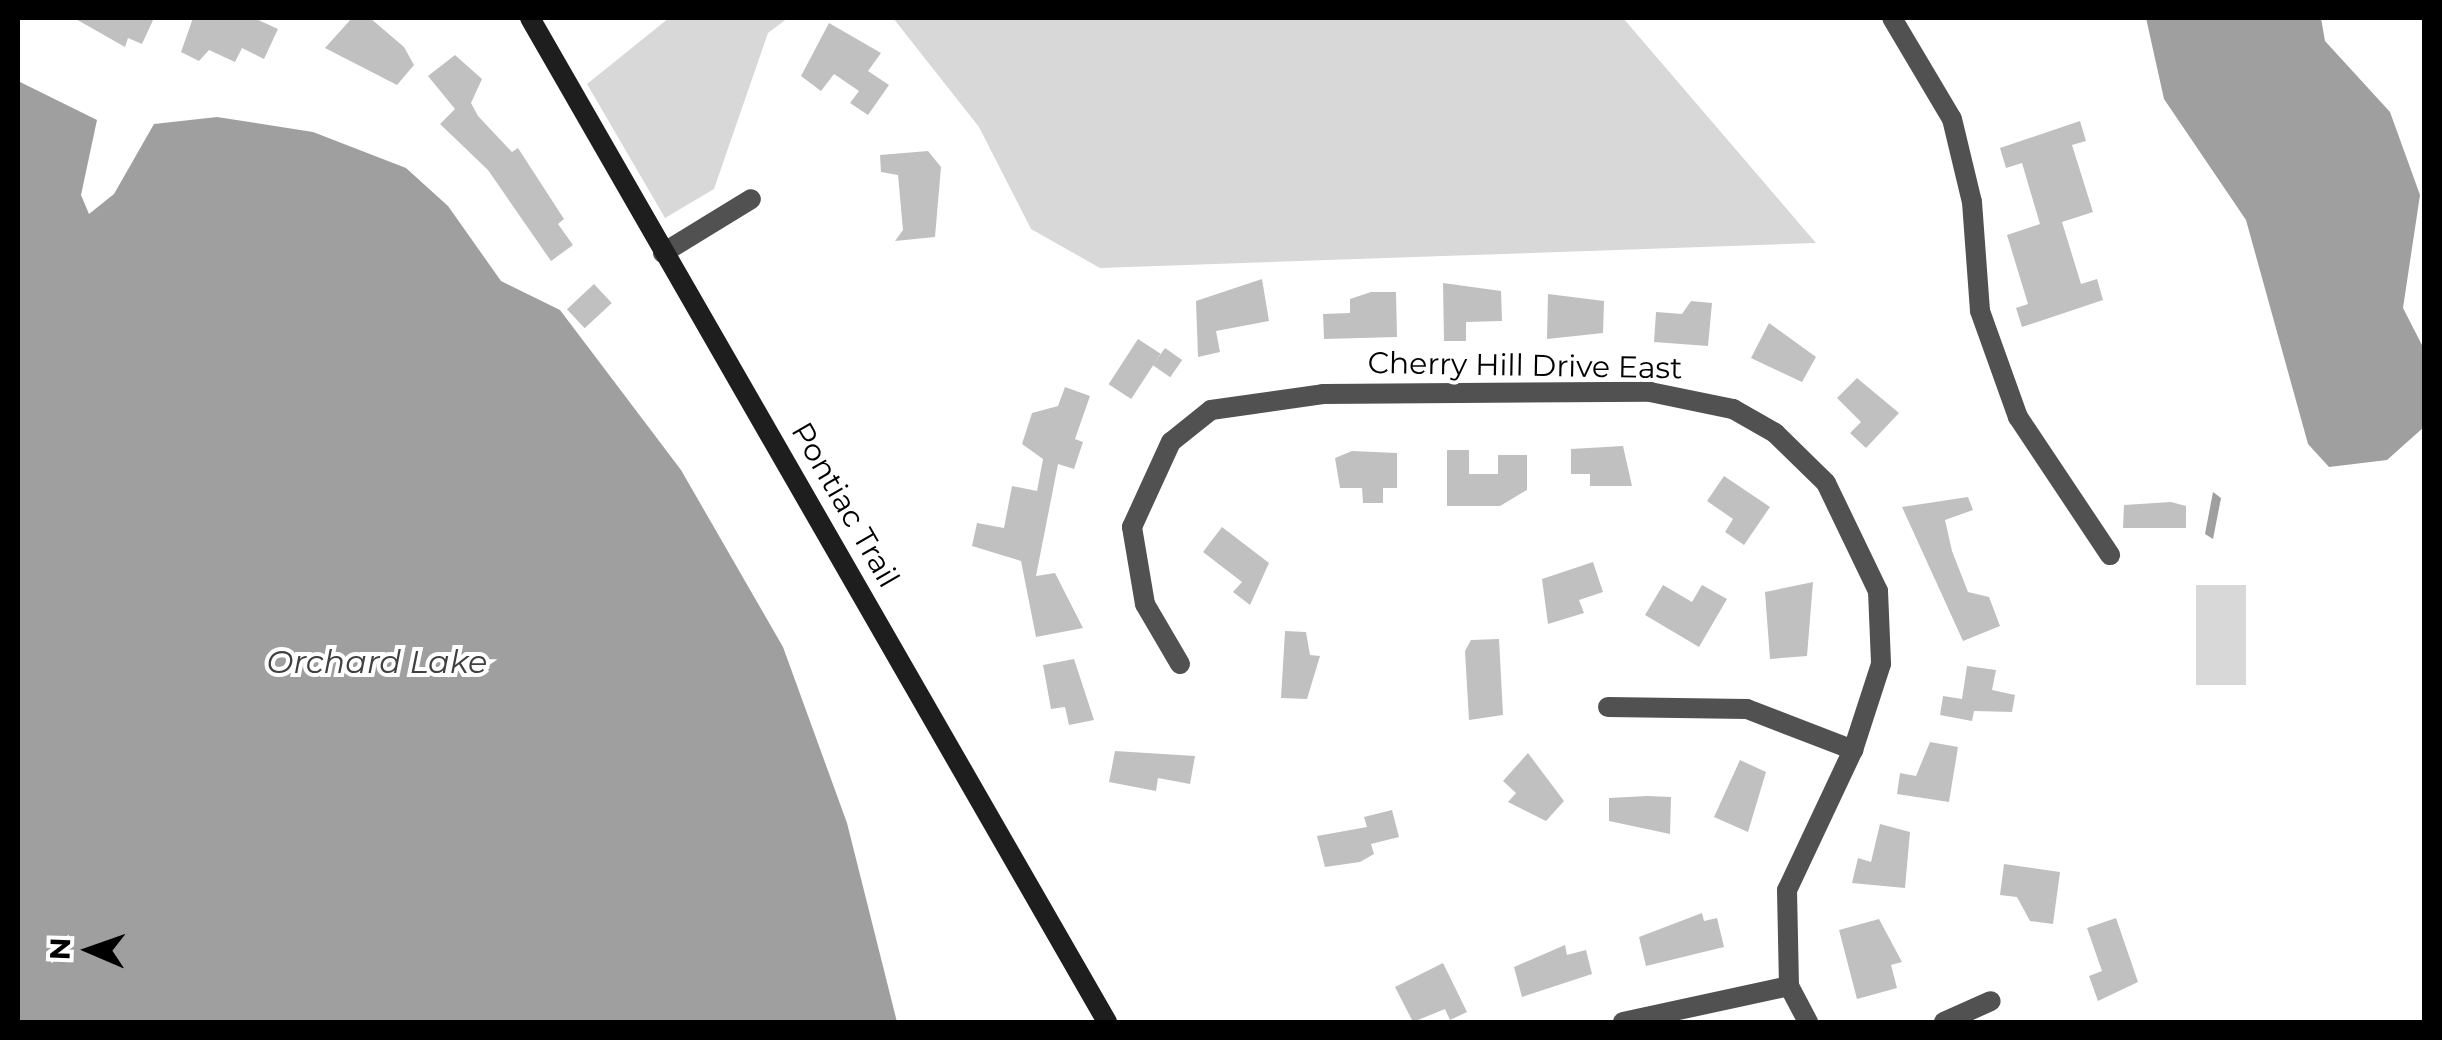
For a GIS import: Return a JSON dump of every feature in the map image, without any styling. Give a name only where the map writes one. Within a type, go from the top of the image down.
[{"type":"main road","name":"Pontiac Trail","points":[[530,18],[1107,1022]]},
{"type":"street","points":[[1892,18],[1952,119],[1972,202],[1980,311],[2018,416],[2110,554]]},
{"type":"street","points":[[663,254],[751,199]]},
{"type":"street","name":"Cherry Hill Drive East","points":[[1180,664],[1145,604],[1132,527],[1172,442],[1211,410],[1323,394],[1688,395],[1775,433],[1826,483],[1862,546],[1878,591],[1882,664],[1853,750],[1787,890],[1789,986],[1808,1022]]},
{"type":"street","points":[[1608,707],[1747,709],[1853,750]]},
{"type":"street","points":[[1623,1022],[1789,986]]},
{"type":"street","points":[[1944,1022],[1991,1001]]},
{"type":"shaded area","points":[[669,18],[788,18],[768,33],[714,189],[665,218],[587,84]]},
{"type":"shaded area","points":[[893,18],[1623,18],[1816,243],[1100,268],[1031,229],[979,127]]},
{"type":"shaded area","points":[[2196,585],[2246,585],[2246,685],[2196,685]]},
{"type":"water","points":[[2146,18],[2321,18],[2325,41],[2390,112],[2420,195],[2403,308],[2424,349],[2424,427],[2387,460],[2329,467],[2308,444],[2246,220],[2164,99]]},
{"type":"water","name":"Orchard Lake","points":[[18,81],[97,120],[81,195],[89,214],[114,194],[154,124],[217,117],[313,132],[406,168],[448,206],[501,281],[560,310],[681,470],[783,647],[847,823],[897,1022],[18,1022]]},
{"type":"water","points":[[2213,492],[2221,498],[2213,539],[2205,534]]},
{"type":"building","points":[[74,18],[154,18],[142,44],[128,38],[125,47]]},
{"type":"building","points":[[193,18],[254,18],[278,29],[264,59],[242,48],[235,62],[209,50],[199,61],[181,52]]},
{"type":"building","points":[[352,18],[370,18],[404,47],[414,65],[397,85],[325,48]]},
{"type":"building","points":[[829,23],[881,53],[868,71],[889,85],[868,115],[850,103],[859,91],[834,74],[821,91],[801,76]]},
{"type":"building","points":[[455,55],[482,79],[471,103],[478,116],[512,152],[518,148],[564,219],[558,224],[573,245],[551,261],[488,170],[440,124],[455,109],[428,76]]},
{"type":"building","points":[[2080,121],[2086,141],[2072,145],[2093,212],[2062,222],[2081,284],[2097,279],[2103,300],[2022,327],[2016,308],[2028,304],[2007,235],[2040,224],[2022,163],[2006,168],[2000,148]]},
{"type":"building","points":[[928,151],[941,167],[935,237],[895,241],[903,230],[898,175],[881,172],[880,155]]},
{"type":"building","points":[[1262,279],[1269,321],[1216,331],[1220,352],[1198,357],[1196,301]]},
{"type":"building","points":[[1443,283],[1501,291],[1502,321],[1466,322],[1466,341],[1444,341]]},
{"type":"building","points":[[594,284],[612,303],[585,328],[567,309]]},
{"type":"building","points":[[1371,292],[1396,292],[1397,337],[1324,339],[1323,314],[1350,313],[1350,299]]},
{"type":"building","points":[[1548,294],[1604,301],[1603,333],[1547,339]]},
{"type":"building","points":[[1691,301],[1712,303],[1708,346],[1654,342],[1656,312],[1682,314]]},
{"type":"building","points":[[1769,323],[1816,357],[1802,382],[1751,358]]},
{"type":"building","points":[[1138,339],[1161,354],[1131,399],[1109,384]]},
{"type":"building","points":[[1165,348],[1182,360],[1170,377],[1153,365]]},
{"type":"building","points":[[1857,378],[1899,413],[1866,448],[1850,433],[1861,422],[1837,398]]},
{"type":"building","points":[[1065,387],[1090,396],[1075,439],[1083,442],[1074,469],[1058,464],[1036,576],[1055,573],[1083,628],[1036,637],[1021,561],[972,546],[977,523],[1004,528],[1012,486],[1037,491],[1043,459],[1022,444],[1032,413],[1058,406]]},
{"type":"building","points":[[1623,446],[1632,486],[1590,486],[1590,474],[1571,474],[1571,449]]},
{"type":"building","points":[[1447,450],[1469,450],[1469,474],[1498,474],[1498,455],[1527,455],[1527,490],[1500,506],[1447,506]]},
{"type":"building","points":[[1352,451],[1397,453],[1397,488],[1383,488],[1383,503],[1363,503],[1362,488],[1340,488],[1335,458]]},
{"type":"building","points":[[1724,476],[1770,507],[1744,545],[1725,532],[1733,519],[1707,501]]},
{"type":"building","points":[[1968,497],[1973,510],[1945,520],[1952,551],[1968,592],[1989,597],[2000,626],[1963,641],[1902,507]]},
{"type":"building","points":[[2171,502],[2186,506],[2186,528],[2123,528],[2124,505]]},
{"type":"building","points":[[1222,527],[1269,563],[1250,605],[1233,592],[1242,582],[1203,552]]},
{"type":"building","points":[[1593,562],[1603,592],[1579,600],[1584,613],[1548,624],[1542,579]]},
{"type":"building","points":[[1813,582],[1807,656],[1770,659],[1765,592]]},
{"type":"building","points":[[1663,585],[1692,602],[1702,585],[1727,599],[1699,647],[1645,615]]},
{"type":"building","points":[[1285,631],[1306,632],[1310,655],[1320,656],[1307,699],[1281,698]]},
{"type":"building","points":[[1499,639],[1503,715],[1469,720],[1465,651],[1471,640]]},
{"type":"building","points":[[1074,659],[1094,720],[1069,725],[1065,707],[1051,709],[1043,665]]},
{"type":"building","points":[[1967,666],[1996,670],[1992,690],[2015,695],[2012,712],[1974,711],[1972,721],[1940,715],[1943,696],[1962,699]]},
{"type":"building","points":[[1930,742],[1958,747],[1949,802],[1897,794],[1900,773],[1916,776]]},
{"type":"building","points":[[1115,751],[1195,756],[1190,784],[1158,778],[1156,791],[1109,782]]},
{"type":"building","points":[[1528,753],[1564,801],[1546,821],[1508,802],[1516,793],[1503,781]]},
{"type":"building","points":[[1740,760],[1766,772],[1748,832],[1714,817]]},
{"type":"building","points":[[1671,797],[1670,834],[1609,821],[1609,798]]},
{"type":"building","points":[[1392,810],[1399,837],[1371,844],[1374,854],[1360,862],[1325,867],[1317,836],[1367,827],[1364,817]]},
{"type":"building","points":[[1880,824],[1910,832],[1905,888],[1852,883],[1858,858],[1871,862]]},
{"type":"building","points":[[2004,864],[2060,872],[2053,924],[2030,921],[2017,897],[2000,895]]},
{"type":"building","points":[[1702,913],[1704,921],[1717,918],[1724,947],[1646,966],[1639,937]]},
{"type":"building","points":[[2116,918],[2138,982],[2098,1001],[2089,976],[2102,971],[2087,928]]},
{"type":"building","points":[[1879,919],[1902,962],[1891,965],[1897,988],[1857,999],[1839,930]]},
{"type":"building","points":[[1565,945],[1567,955],[1586,950],[1592,974],[1522,997],[1514,967]]},
{"type":"building","points":[[1443,963],[1467,1012],[1450,1020],[1445,1009],[1413,1022],[1395,987]]}]
